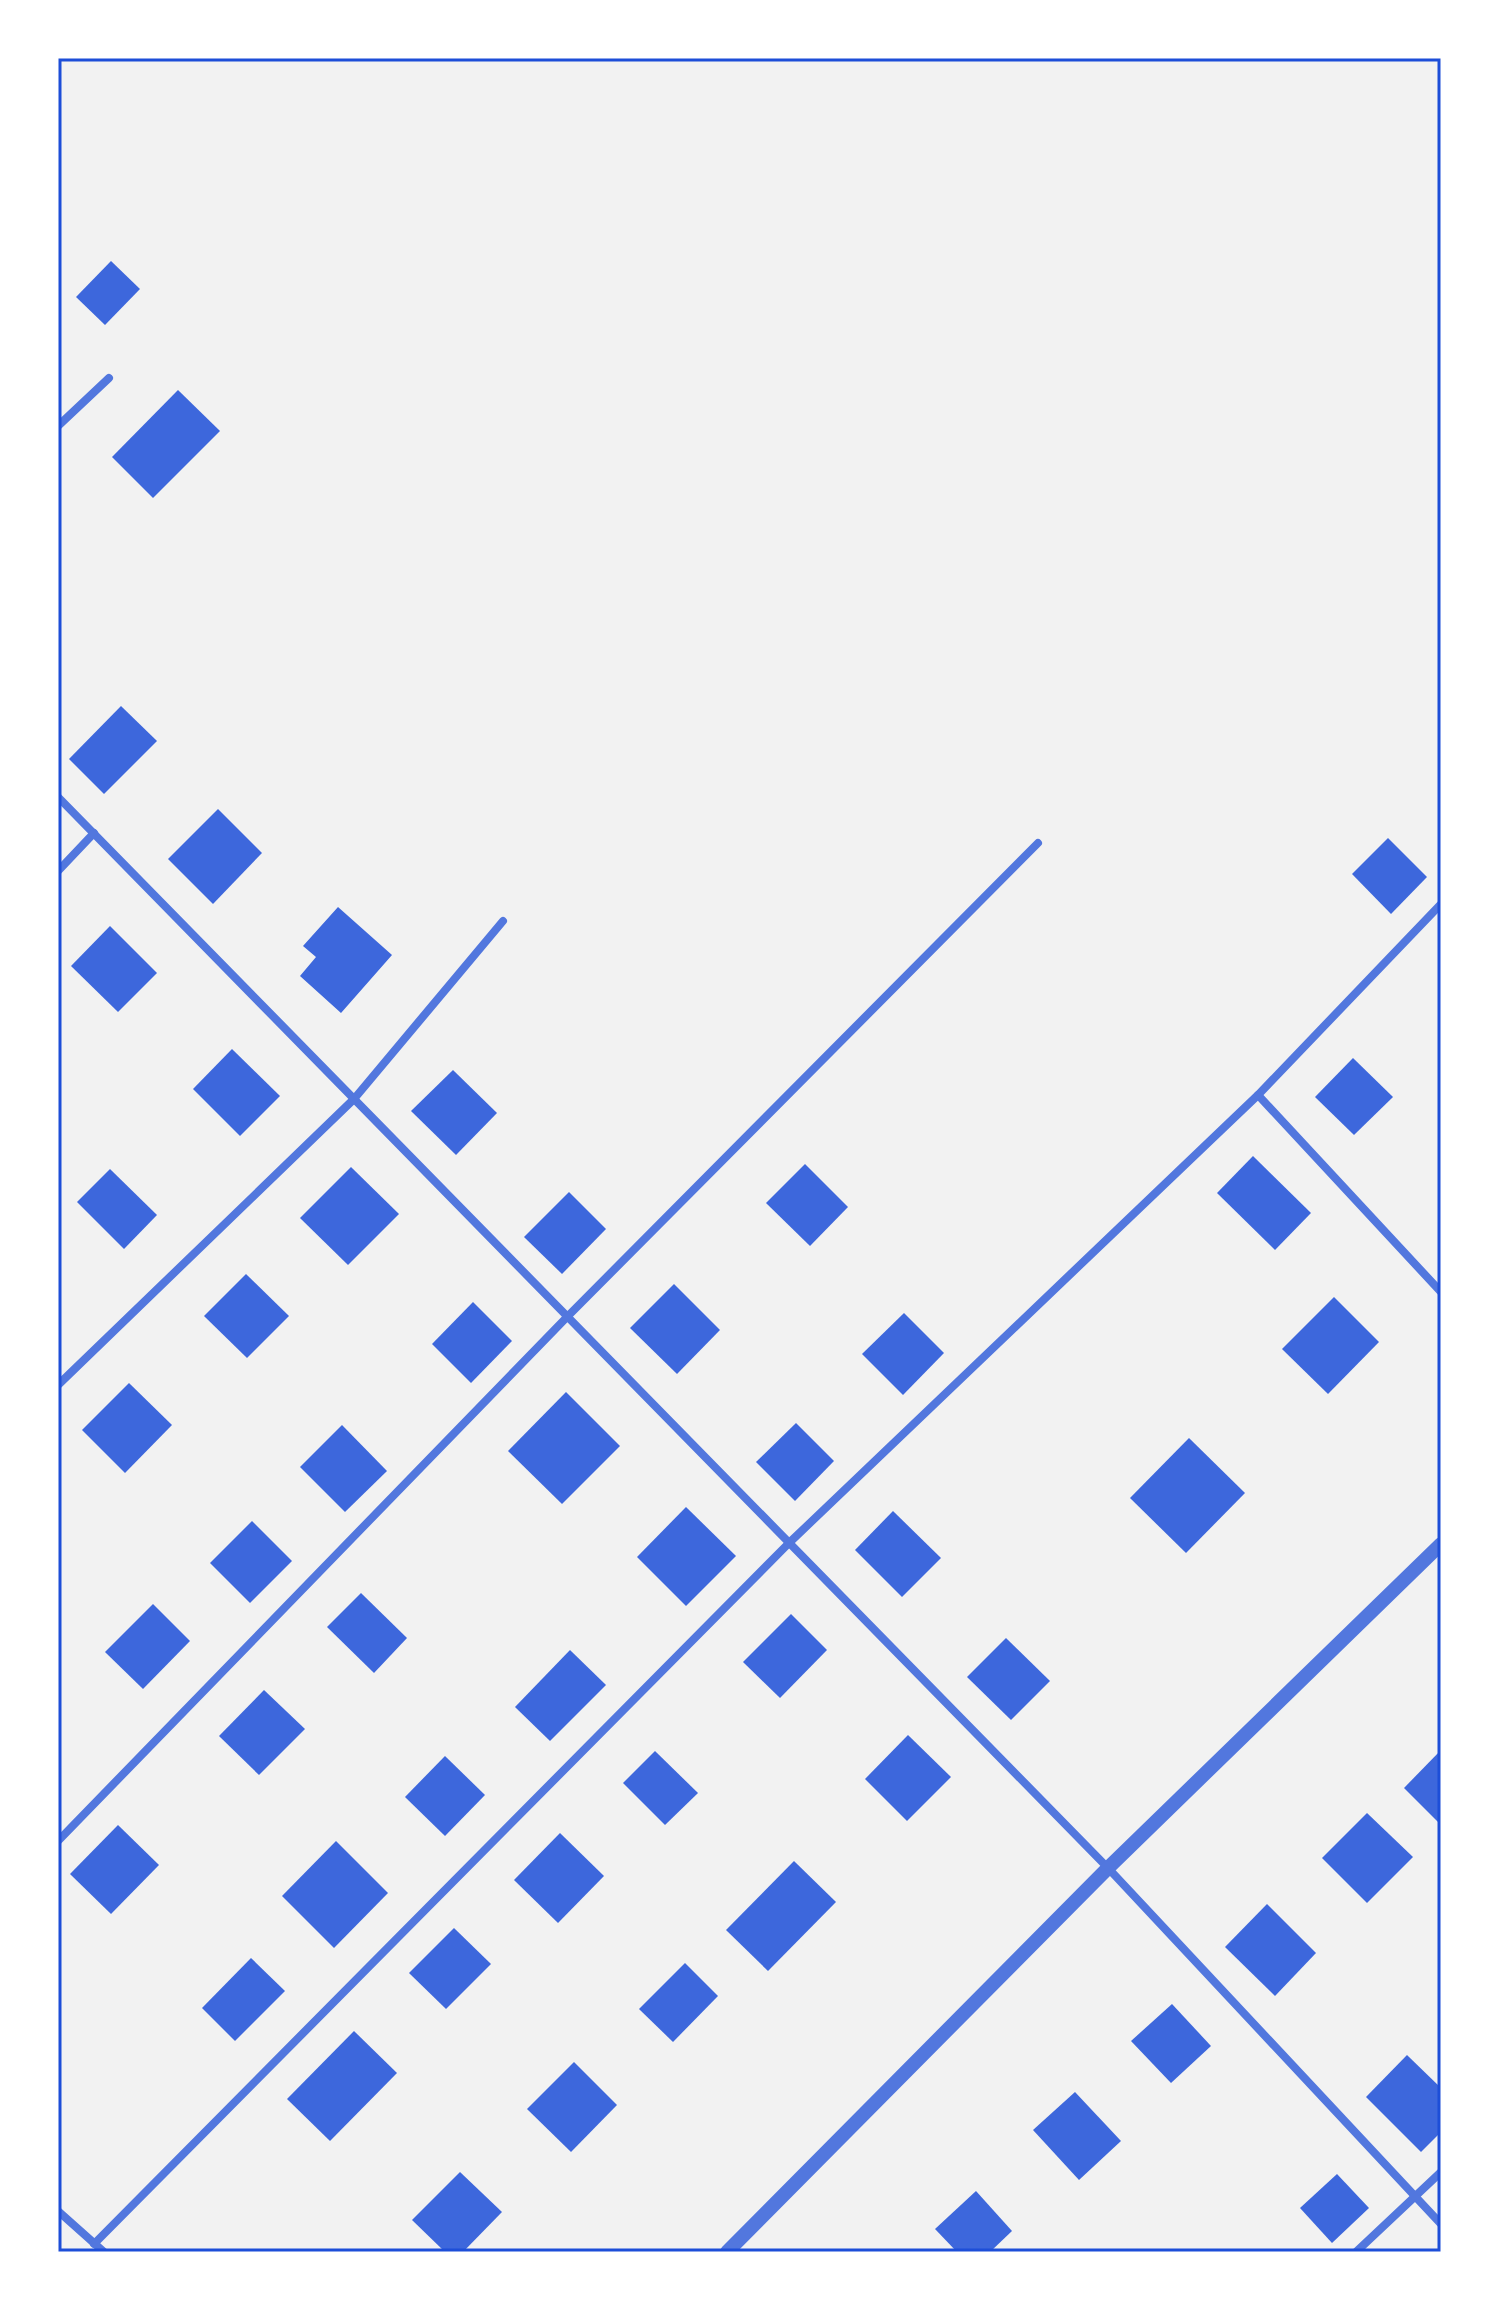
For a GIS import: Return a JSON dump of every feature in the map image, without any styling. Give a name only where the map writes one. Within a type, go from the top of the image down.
[{"type":"street","points":[[58,426],[109,378]]},
{"type":"street","points":[[58,797],[1108,1868],[1441,2224]]},
{"type":"street","points":[[58,871],[94,833]]},
{"type":"street","points":[[58,1841],[567,1317],[1038,843]]},
{"type":"street","points":[[94,2244],[789,1543],[1258,1095],[1441,904]]},
{"type":"street","points":[[58,1385],[354,1099],[503,921]]},
{"type":"street","points":[[1258,1095],[1441,1292]]},
{"type":"street","points":[[727,2252],[1108,1868],[1441,1544]]},
{"type":"street","points":[[1356,2252],[1441,2172]]},
{"type":"street","points":[[58,2211],[104,2252]]},
{"type":"building","points":[[111,261],[140,289],[105,325],[76,297]]},
{"type":"building","points":[[178,390],[220,431],[153,498],[112,457]]},
{"type":"building","points":[[121,706],[157,741],[104,794],[69,759]]},
{"type":"building","points":[[218,809],[262,853],[213,904],[168,859]]},
{"type":"building","points":[[1388,838],[1427,877],[1391,914],[1352,874]]},
{"type":"building","points":[[338,907],[392,955],[341,1013],[300,976],[316,957],[303,946]]},
{"type":"building","points":[[110,926],[157,973],[118,1012],[71,966]]},
{"type":"building","points":[[232,1049],[280,1096],[240,1136],[193,1089]]},
{"type":"building","points":[[1353,1058],[1393,1097],[1354,1135],[1315,1097]]},
{"type":"building","points":[[453,1070],[497,1113],[456,1155],[411,1111]]},
{"type":"building","points":[[1253,1156],[1311,1213],[1275,1250],[1217,1193]]},
{"type":"building","points":[[805,1164],[848,1207],[810,1246],[766,1203]]},
{"type":"building","points":[[351,1167],[399,1214],[348,1265],[300,1218]]},
{"type":"building","points":[[110,1169],[157,1215],[124,1249],[77,1202]]},
{"type":"building","points":[[569,1192],[606,1229],[562,1274],[524,1237]]},
{"type":"building","points":[[246,1274],[289,1316],[247,1358],[204,1316]]},
{"type":"building","points":[[674,1284],[720,1330],[677,1374],[630,1328]]},
{"type":"building","points":[[1334,1297],[1379,1342],[1328,1394],[1282,1349]]},
{"type":"building","points":[[473,1302],[512,1341],[471,1383],[432,1344]]},
{"type":"building","points":[[904,1313],[944,1353],[903,1395],[862,1354]]},
{"type":"building","points":[[129,1383],[172,1425],[125,1473],[82,1430]]},
{"type":"building","points":[[566,1392],[620,1446],[562,1504],[508,1451]]},
{"type":"building","points":[[796,1423],[834,1461],[795,1501],[756,1462]]},
{"type":"building","points":[[342,1425],[387,1471],[345,1512],[300,1467]]},
{"type":"building","points":[[1189,1438],[1245,1493],[1186,1553],[1130,1498]]},
{"type":"building","points":[[686,1507],[736,1556],[686,1606],[637,1557]]},
{"type":"building","points":[[893,1511],[941,1558],[902,1597],[855,1550]]},
{"type":"building","points":[[252,1521],[292,1561],[250,1603],[210,1563]]},
{"type":"building","points":[[361,1593],[407,1638],[374,1673],[327,1627]]},
{"type":"building","points":[[153,1604],[190,1641],[143,1689],[105,1652]]},
{"type":"building","points":[[791,1614],[827,1650],[780,1698],[743,1662]]},
{"type":"building","points":[[1006,1638],[1050,1681],[1011,1720],[967,1677]]},
{"type":"building","points":[[570,1650],[606,1685],[550,1741],[515,1707]]},
{"type":"building","points":[[264,1690],[305,1729],[259,1775],[219,1736]]},
{"type":"building","points":[[908,1735],[951,1777],[907,1821],[865,1779]]},
{"type":"building","points":[[1441,1750],[1441,1825],[1404,1788]]},
{"type":"building","points":[[655,1751],[698,1793],[665,1825],[623,1783]]},
{"type":"building","points":[[445,1756],[485,1795],[445,1836],[405,1797]]},
{"type":"building","points":[[1367,1813],[1413,1857],[1367,1903],[1322,1858]]},
{"type":"building","points":[[118,1825],[159,1865],[111,1914],[70,1874]]},
{"type":"building","points":[[560,1833],[604,1876],[558,1923],[514,1880]]},
{"type":"building","points":[[336,1841],[388,1893],[334,1948],[282,1896]]},
{"type":"building","points":[[794,1861],[836,1902],[768,1971],[726,1930]]},
{"type":"building","points":[[1267,1904],[1316,1953],[1275,1996],[1225,1947]]},
{"type":"building","points":[[454,1928],[491,1964],[446,2009],[409,1973]]},
{"type":"building","points":[[251,1958],[285,1991],[235,2041],[202,2008]]},
{"type":"building","points":[[685,1963],[718,1996],[673,2042],[639,2009]]},
{"type":"building","points":[[1172,2004],[1211,2046],[1171,2083],[1131,2041]]},
{"type":"building","points":[[354,2031],[397,2073],[330,2141],[287,2099]]},
{"type":"building","points":[[1407,2055],[1441,2088],[1441,2132],[1421,2152],[1366,2097]]},
{"type":"building","points":[[574,2062],[617,2105],[571,2152],[527,2109]]},
{"type":"building","points":[[1075,2092],[1121,2141],[1079,2180],[1033,2130]]},
{"type":"building","points":[[460,2172],[502,2212],[463,2252],[445,2252],[412,2220]]},
{"type":"building","points":[[1337,2174],[1369,2208],[1332,2243],[1300,2208]]},
{"type":"building","points":[[976,2191],[1012,2231],[990,2252],[957,2252],[935,2229]]}]
